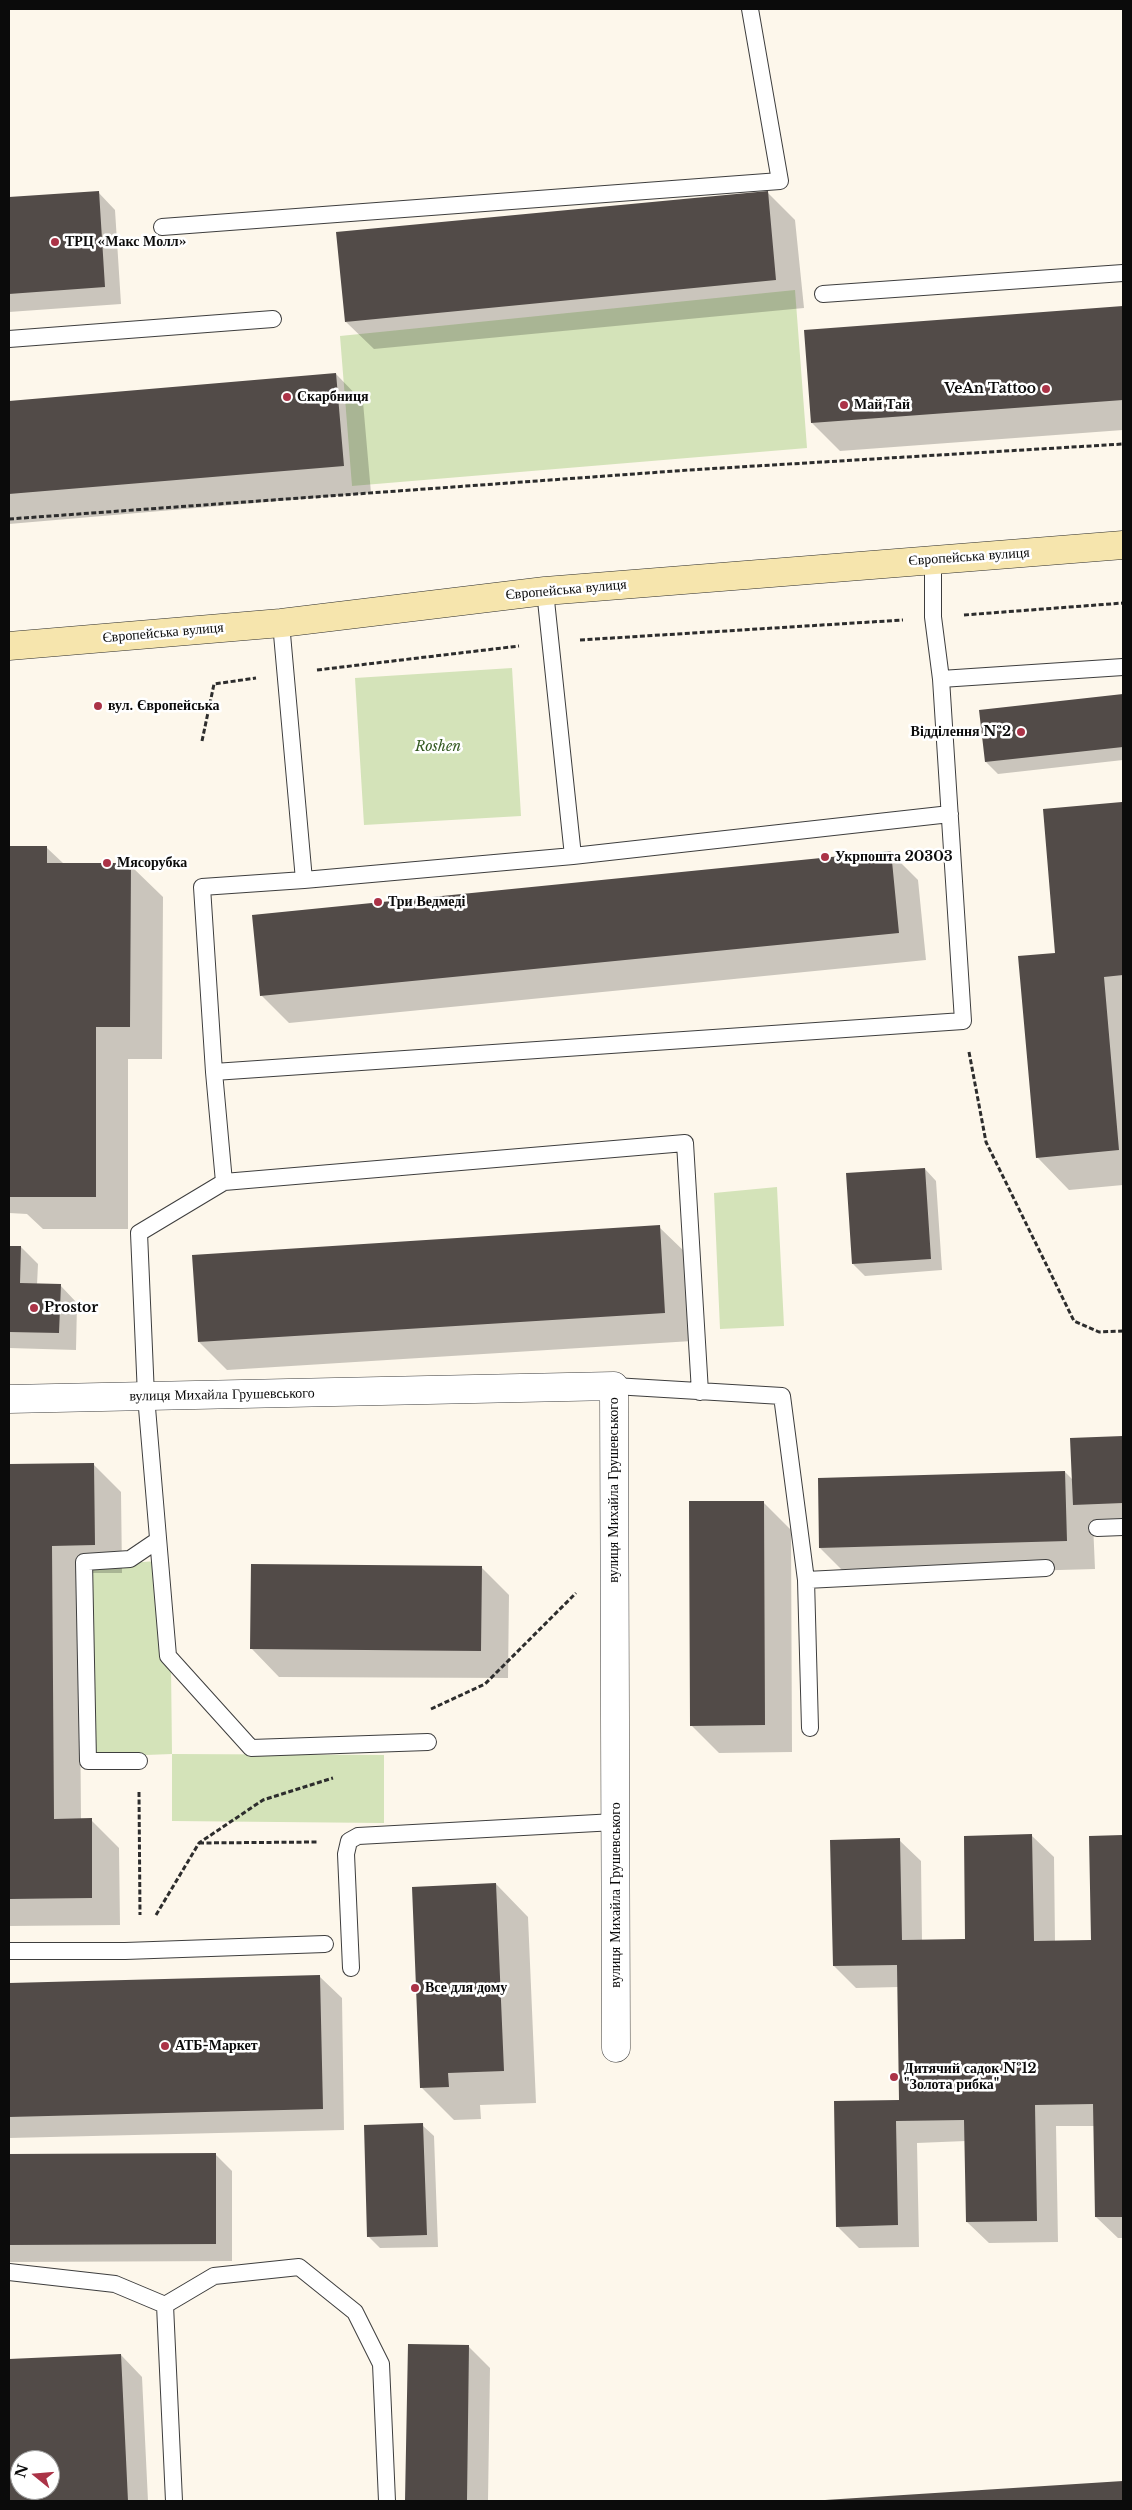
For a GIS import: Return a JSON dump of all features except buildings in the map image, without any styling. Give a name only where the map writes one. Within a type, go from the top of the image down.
[{"type":"main road","name":"Європейська вулиця","points":[[9,646],[281,623],[545,591],[1123,545]]},
{"type":"street","name":"вулиця Михайла Грушевського","points":[[9,1399],[614,1386],[616,2048]]},
{"type":"lane","points":[[162,226],[780,181],[750,9]]},
{"type":"lane","points":[[823,294],[1123,274]]},
{"type":"lane","points":[[9,339],[273,319]]},
{"type":"lane","points":[[214,1072],[963,1022],[941,679],[933,617],[933,560]]},
{"type":"lane","points":[[545,591],[573,856]]},
{"type":"lane","points":[[281,623],[304,880]]},
{"type":"lane","points":[[941,679],[1123,667]]},
{"type":"lane","points":[[224,1182],[214,1072],[202,887],[304,880],[573,856],[950,814]]},
{"type":"lane","points":[[428,1742],[251,1748],[168,1656],[146,1396],[139,1233],[224,1182],[684,1144],[700,1392]]},
{"type":"lane","points":[[614,1386],[782,1396],[806,1580],[810,1728]]},
{"type":"lane","points":[[1097,1528],[1123,1527]]},
{"type":"lane","points":[[139,1761],[88,1761],[84,1562],[130,1559],[158,1540]]},
{"type":"lane","points":[[806,1580],[1046,1568]]},
{"type":"lane","points":[[351,1968],[346,1854],[350,1841],[358,1836],[615,1822]]},
{"type":"lane","points":[[9,1951],[125,1951],[325,1944]]},
{"type":"lane","points":[[165,2305],[214,2276],[299,2267],[355,2312],[381,2364],[387,2501]]},
{"type":"lane","points":[[9,2272],[115,2284],[165,2305]]},
{"type":"lane","points":[[165,2305],[174,2501]]},
{"type":"path","points":[[9,519],[689,470],[1123,444]]},
{"type":"path","points":[[202,742],[214,684],[286,673],[550,643],[1123,603]]},
{"type":"path","points":[[963,1022],[986,1142],[1074,1321],[1099,1332],[1123,1331]]},
{"type":"path","points":[[139,1761],[140,1915]]},
{"type":"path","points":[[198,1843],[350,1841]]},
{"type":"green space","points":[[795,290],[807,448],[352,486],[340,336]]},
{"type":"green space","name":"Roshen","points":[[512,668],[521,816],[364,825],[355,678]]},
{"type":"green space","points":[[777,1187],[784,1326],[720,1329],[714,1193]]},
{"type":"green space","points":[[157,1561],[171,1666],[172,1754],[93,1757],[87,1566]]},
{"type":"green space","points":[[172,1754],[384,1755],[384,1823],[172,1821]]},
{"type":"place","name":"ТРЦ «Макс Молл»","points":[[55,242]]},
{"type":"place","name":"VeAn Tattoo","points":[[1046,389]]},
{"type":"place","name":"Скарбниця","points":[[287,397]]},
{"type":"place","name":"Май Тай","points":[[844,405]]},
{"type":"place","name":"вул. Європейська","points":[[98,706]]},
{"type":"place","name":"Відділення №2","points":[[1021,732]]},
{"type":"place","name":"Укрпошта 20303","points":[[825,857]]},
{"type":"place","name":"Мясорубка","points":[[107,863]]},
{"type":"place","name":"Три Ведмеді","points":[[378,902]]},
{"type":"place","name":"Prostor","points":[[34,1308]]},
{"type":"place","name":"Все для дому","points":[[415,1988]]},
{"type":"place","name":"АТБ-Маркет","points":[[165,2046]]},
{"type":"place","name":"Дитячий садок №12 \"Золота рибка\"","points":[[894,2077]]}]
